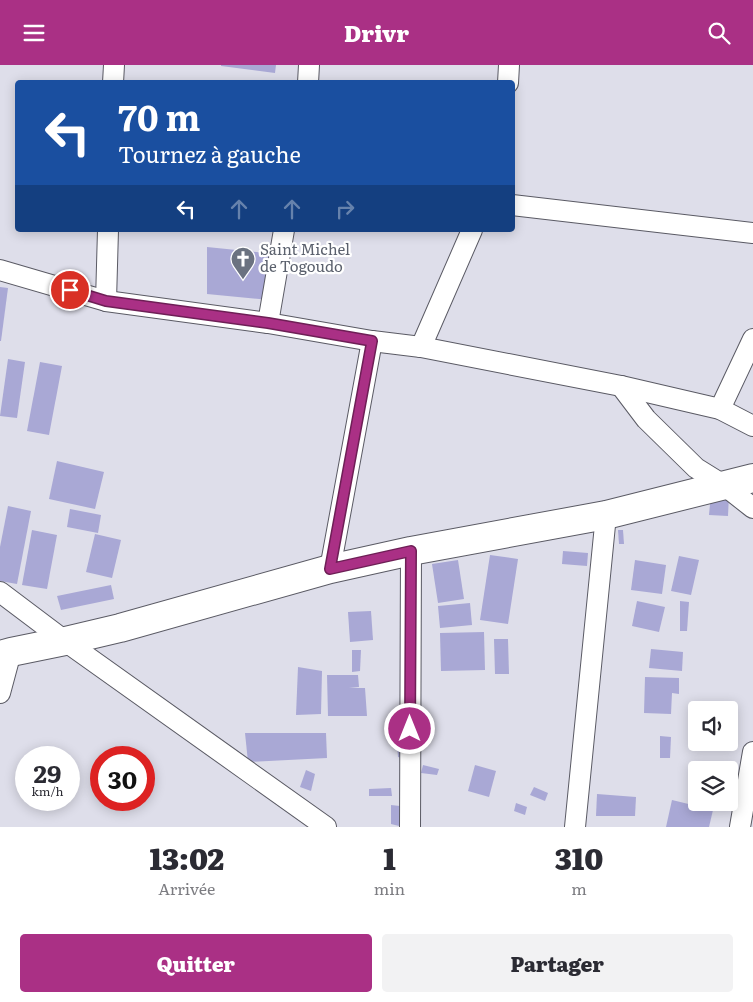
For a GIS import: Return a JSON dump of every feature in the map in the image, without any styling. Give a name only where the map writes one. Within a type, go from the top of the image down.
[{"type":"main road","points":[[6,653],[120,628],[330,569],[411,551],[606,515],[753,478]]},
{"type":"street","points":[[113,80],[114,65]]},
{"type":"street","points":[[308,80],[309,65]]},
{"type":"street","points":[[508,65],[508,80]]},
{"type":"street","points":[[515,205],[753,233]]},
{"type":"street","points":[[106,301],[108,232]]},
{"type":"street","points":[[268,323],[284,232]]},
{"type":"street","points":[[421,347],[471,232]]},
{"type":"street","points":[[0,270],[106,301],[268,323],[372,341],[421,347],[621,386],[720,409],[753,426]]},
{"type":"street","points":[[720,409],[753,339]]},
{"type":"street","points":[[330,569],[372,341]]},
{"type":"street","points":[[621,386],[646,419],[696,468],[725,486],[753,508]]},
{"type":"street","points":[[575,827],[606,515]]},
{"type":"street","points":[[410,827],[411,551]]},
{"type":"street","points":[[0,591],[65,641],[326,827]]},
{"type":"street","points":[[0,693],[6,653]]},
{"type":"street","points":[[740,827],[753,752]]},
{"type":"building","points":[[221,65],[276,65],[275,73]]},
{"type":"building","points":[[207,247],[275,254],[270,300],[207,294]]},
{"type":"building","points":[[0,287],[8,288],[1,341],[0,341]]},
{"type":"building","points":[[8,359],[25,362],[17,418],[0,416]]},
{"type":"building","points":[[40,362],[62,366],[49,435],[27,431]]},
{"type":"building","points":[[57,461],[104,472],[95,509],[49,499]]},
{"type":"building","points":[[711,493],[729,494],[728,516],[709,515]]},
{"type":"building","points":[[8,506],[31,511],[17,584],[0,581],[0,547]]},
{"type":"building","points":[[70,509],[101,515],[98,533],[67,527]]},
{"type":"building","points":[[32,530],[57,535],[47,589],[22,585]]},
{"type":"building","points":[[618,530],[623,530],[624,544],[619,544]]},
{"type":"building","points":[[95,534],[121,540],[112,578],[86,572]]},
{"type":"building","points":[[563,551],[588,553],[587,566],[562,564]]},
{"type":"building","points":[[490,555],[518,559],[508,624],[480,620]]},
{"type":"building","points":[[679,556],[699,560],[691,595],[671,591]]},
{"type":"building","points":[[458,560],[464,599],[438,603],[432,564]]},
{"type":"building","points":[[635,560],[666,565],[662,594],[631,590]]},
{"type":"building","points":[[111,585],[114,599],[61,610],[57,596]]},
{"type":"building","points":[[637,601],[665,607],[659,632],[632,626]]},
{"type":"building","points":[[680,601],[689,602],[687,631],[680,631]]},
{"type":"building","points":[[470,603],[472,625],[440,628],[438,606]]},
{"type":"building","points":[[371,611],[373,640],[350,642],[348,612]]},
{"type":"building","points":[[484,632],[485,670],[441,671],[440,633]]},
{"type":"building","points":[[494,639],[508,639],[509,674],[495,674]]},
{"type":"building","points":[[651,649],[683,652],[682,671],[649,668]]},
{"type":"building","points":[[352,650],[361,650],[360,671],[352,672]]},
{"type":"building","points":[[298,667],[322,671],[321,714],[296,715]]},
{"type":"building","points":[[327,675],[358,675],[359,687],[349,688],[365,688],[367,716],[328,716]]},
{"type":"building","points":[[645,677],[679,678],[679,694],[672,693],[671,714],[644,713]]},
{"type":"building","points":[[396,728],[403,728],[406,759],[398,757]]},
{"type":"building","points":[[245,733],[326,733],[327,758],[248,762]]},
{"type":"building","points":[[660,736],[671,737],[670,758],[660,758]]},
{"type":"building","points":[[423,765],[439,769],[437,775],[421,773]]},
{"type":"building","points":[[475,765],[496,771],[489,797],[468,791]]},
{"type":"building","points":[[306,770],[315,774],[311,791],[300,787]]},
{"type":"building","points":[[534,787],[548,793],[545,801],[530,795]]},
{"type":"building","points":[[391,788],[392,796],[369,796],[369,789]]},
{"type":"building","points":[[597,794],[636,797],[635,816],[596,816]]},
{"type":"building","points":[[672,800],[688,804],[688,811],[713,811],[709,827],[666,827]]},
{"type":"building","points":[[516,803],[527,807],[525,815],[514,811]]},
{"type":"building","points":[[391,805],[400,806],[399,826],[391,824]]},
{"type":"place","name":"Saint Michel de Togoudo","points":[[243,280]]},
{"type":"route","points":[[70,290],[106,301],[268,323],[372,341],[330,569],[411,551],[410,729]]}]
